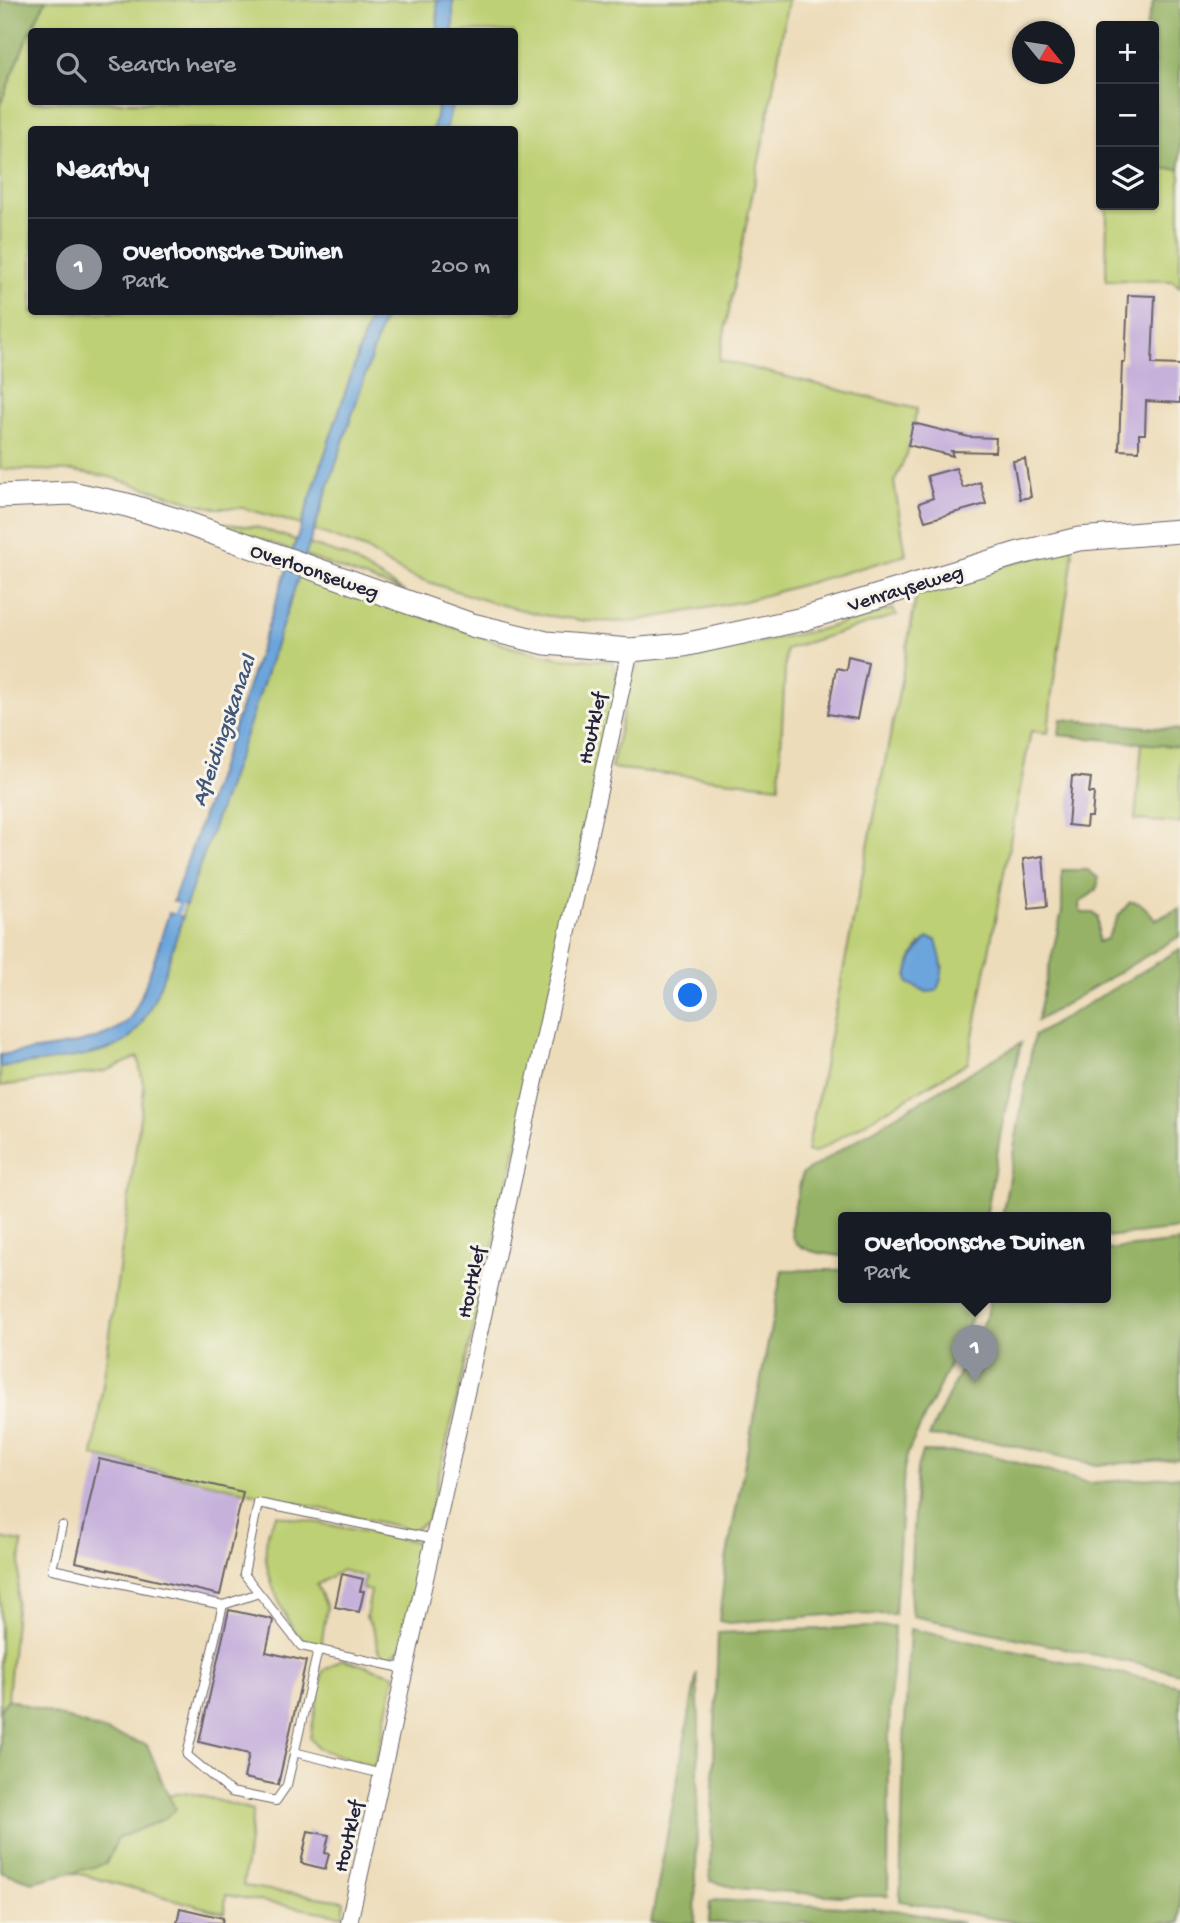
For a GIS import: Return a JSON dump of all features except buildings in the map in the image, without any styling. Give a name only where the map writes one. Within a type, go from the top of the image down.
[{"type":"street","name":"Overloonseweg","points":[[0,496],[71,494],[127,505],[180,521],[484,628],[546,643],[630,650]]},
{"type":"street","name":"Venrayseweg","points":[[630,650],[684,645],[803,619],[951,573],[1079,539],[1180,531]]},
{"type":"street","name":"Houtklef","points":[[349,1923],[630,650]]},
{"type":"lane","points":[[406,1669],[301,1646],[244,1574],[258,1503],[435,1539]]},
{"type":"lane","points":[[62,1526],[52,1569],[223,1605],[259,1593]]},
{"type":"lane","points":[[223,1605],[187,1755],[231,1792],[276,1801],[287,1785],[318,1650]]},
{"type":"lane","points":[[294,1752],[382,1774]]},
{"type":"green space","points":[[0,0],[46,0],[32,28],[28,28],[28,35],[0,105]]},
{"type":"green space","points":[[46,0],[437,0],[438,28],[32,28]]},
{"type":"green space","points":[[453,0],[788,0],[770,106],[719,360],[917,409],[907,454],[894,482],[906,555],[745,601],[630,622],[586,621],[543,615],[490,602],[410,576],[366,549],[314,530],[385,315],[518,315],[518,126],[447,126],[452,105],[518,105],[518,28],[453,28]]},
{"type":"green space","points":[[1154,0],[1180,0],[1180,169],[1159,169],[1159,21],[1148,21]]},
{"type":"green space","points":[[1180,0],[1180,287],[1172,281],[1106,280],[1107,210],[1159,210],[1159,36]]},
{"type":"green space","points":[[28,35],[28,105],[438,105],[434,126],[28,126],[28,315],[371,315],[301,525],[244,508],[215,508],[198,504],[110,477],[73,471],[0,469],[0,105]]},
{"type":"green space","points":[[217,523],[256,527],[296,540],[292,551]]},
{"type":"green space","points":[[309,544],[345,556],[405,592],[305,556]]},
{"type":"green space","points":[[1071,546],[1073,553],[1048,733],[1031,731],[968,1062],[814,1153],[807,1151],[917,591]],"holes":[[[920,944],[939,956],[943,967],[927,992],[907,976],[911,960]]]},
{"type":"green space","points":[[299,574],[514,648],[560,658],[612,661],[618,678],[540,1047],[428,1521],[413,1530],[93,1456],[144,1089],[138,1057],[106,1071],[0,1086],[0,1067],[23,1064],[139,1026],[155,994]]},
{"type":"green space","points":[[892,609],[897,615],[786,649],[779,786],[611,768],[632,673],[638,665],[650,658],[751,644],[822,629]]},
{"type":"green space","points":[[1061,719],[1180,730],[1180,747],[1059,735]]},
{"type":"green space","points":[[1142,743],[1180,747],[1180,823],[1135,820]]},
{"type":"green space","points":[[1062,870],[1088,870],[1098,878],[1095,891],[1079,904],[1080,911],[1093,913],[1098,917],[1098,942],[1107,939],[1119,915],[1130,902],[1142,905],[1155,920],[1180,908],[1180,936],[1037,1021],[1062,911]]},
{"type":"green space","points":[[1180,949],[1180,1229],[1111,1236],[1111,1212],[1003,1212],[1034,1036]]},
{"type":"green space","points":[[1021,1043],[1003,1120],[987,1212],[838,1212],[838,1255],[806,1249],[796,1243],[791,1223],[802,1174]]},
{"type":"green space","points":[[1180,1242],[1180,1459],[1097,1465],[994,1441],[929,1436],[988,1312],[989,1303],[1111,1303],[1111,1249]]},
{"type":"green space","points":[[782,1270],[838,1270],[838,1303],[978,1303],[908,1452],[904,1469],[895,1614],[826,1615],[729,1623],[719,1621],[726,1561]]},
{"type":"green space","points":[[922,1452],[983,1453],[1089,1483],[1180,1476],[1180,1673],[913,1616],[912,1546],[917,1468]]},
{"type":"green space","points":[[277,1515],[413,1541],[420,1545],[424,1553],[407,1632],[400,1649],[390,1657],[383,1656],[378,1650],[375,1632],[366,1617],[371,1591],[362,1589],[366,1577],[342,1570],[317,1585],[327,1607],[321,1647],[298,1635],[288,1621],[266,1562],[267,1538]]},
{"type":"green space","points":[[0,1538],[22,1542],[8,1699],[0,1710]]},
{"type":"green space","points":[[894,1626],[889,1734],[888,1896],[841,1896],[737,1888],[710,1881],[718,1633]]},
{"type":"green space","points":[[910,1629],[1180,1686],[1180,1923],[1018,1923],[900,1901]]},
{"type":"green space","points":[[342,1659],[395,1675],[375,1767],[319,1749],[310,1738],[323,1671]]},
{"type":"green space","points":[[697,1673],[699,1724],[695,1923],[651,1923]]},
{"type":"green space","points":[[8,1699],[147,1745],[176,1809],[164,1819],[118,1838],[106,1864],[32,1882],[0,1871],[0,1710]]},
{"type":"green space","points":[[186,1792],[253,1810],[243,1886],[344,1901],[344,1916],[226,1895],[224,1913],[69,1871],[105,1864],[118,1838],[164,1819],[167,1796]]},
{"type":"green space","points":[[717,1900],[894,1910],[963,1923],[709,1923],[710,1902]]},
{"type":"water","points":[[437,0],[453,0],[453,28],[438,28]]},
{"type":"water","points":[[438,105],[452,105],[447,126],[434,126]]},
{"type":"water","points":[[371,315],[385,315],[251,720],[186,905],[173,901],[238,716]]},
{"type":"water","points":[[169,913],[183,917],[154,1000],[137,1029],[127,1040],[117,1046],[85,1055],[0,1067],[0,1055],[87,1041],[118,1028],[129,1019],[146,984]]},
{"type":"water","points":[[928,938],[936,940],[942,972],[936,991],[927,992],[908,983],[908,977],[913,958]]},
{"type":"waterway","name":"Afleidingskanaal","points":[[175,918],[182,900]]},
{"type":"place","name":"Overloonsche Duinen","points":[[975,1383]]}]
